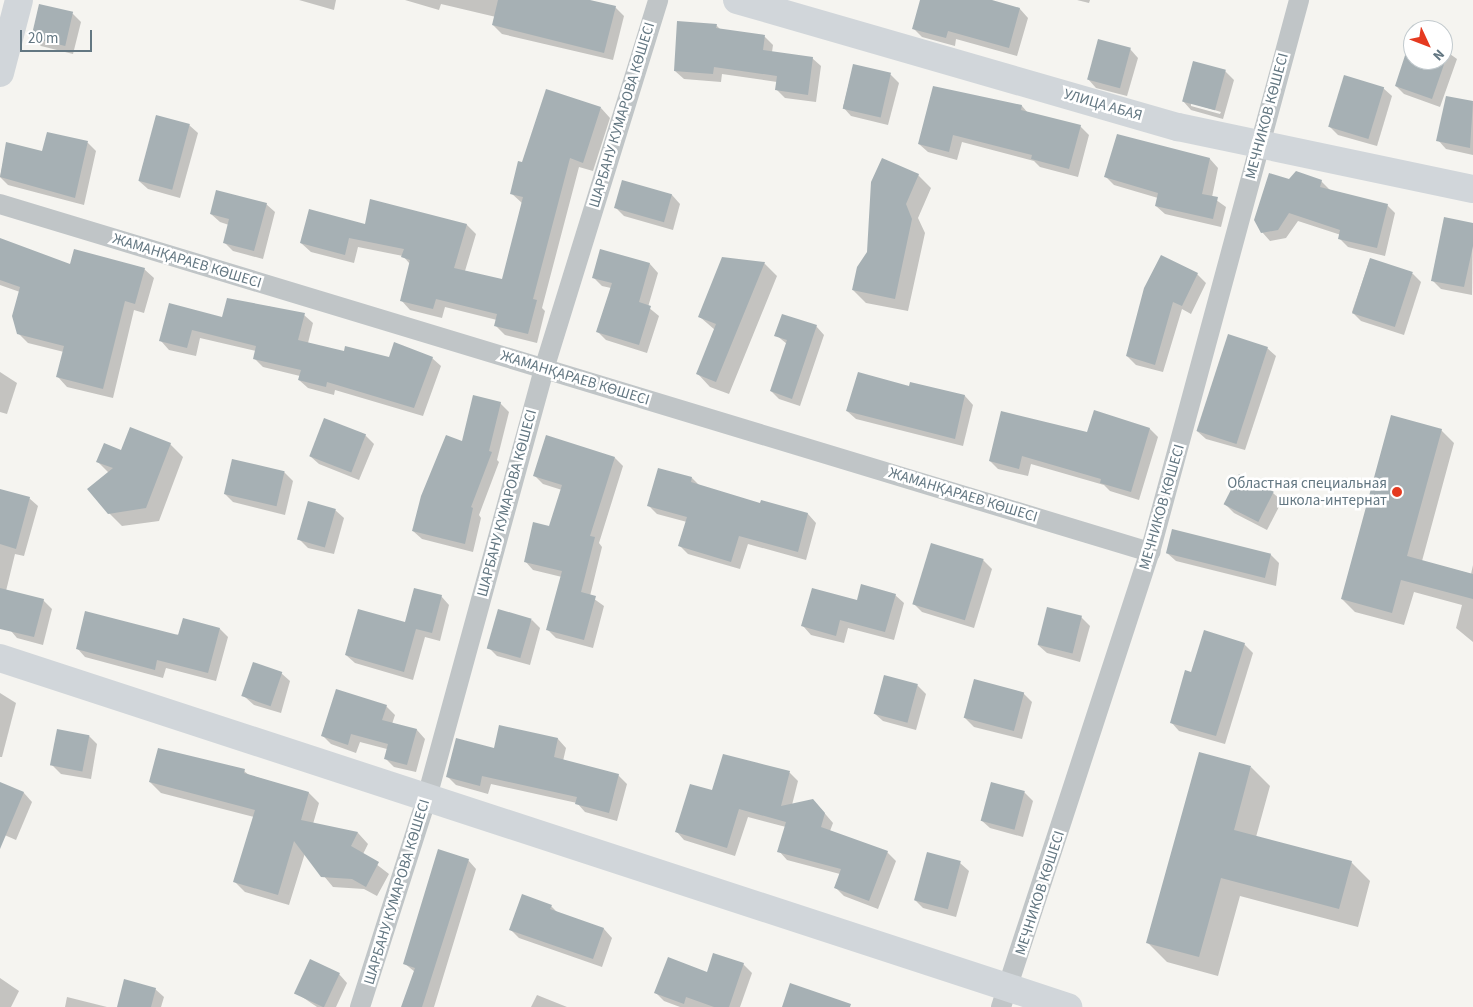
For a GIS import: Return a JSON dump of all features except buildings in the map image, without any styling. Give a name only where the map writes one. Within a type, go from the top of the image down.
[{"type":"main road","points":[[0,73],[19,0]]},
{"type":"main road","name":"УЛИЦА АБАЯ","points":[[737,0],[1178,126],[1258,145],[1473,189]]},
{"type":"main road","points":[[0,658],[427,797],[1005,997],[1068,1007]]},
{"type":"street","name":"ШАРБАНУ КУМАРОВА КӨШЕСІ","points":[[360,1007],[427,797],[544,369],[658,0]]},
{"type":"street","name":"МЕЧНИКОВ КӨШЕСІ","points":[[1005,997],[1150,552],[1258,145],[1299,0]]},
{"type":"street","name":"ЖАМАНҚАРАЕВ КӨШЕСІ","points":[[0,204],[1150,552]]},
{"type":"place","name":"Областная специальная школа-интернат","points":[[1397,492]]}]
